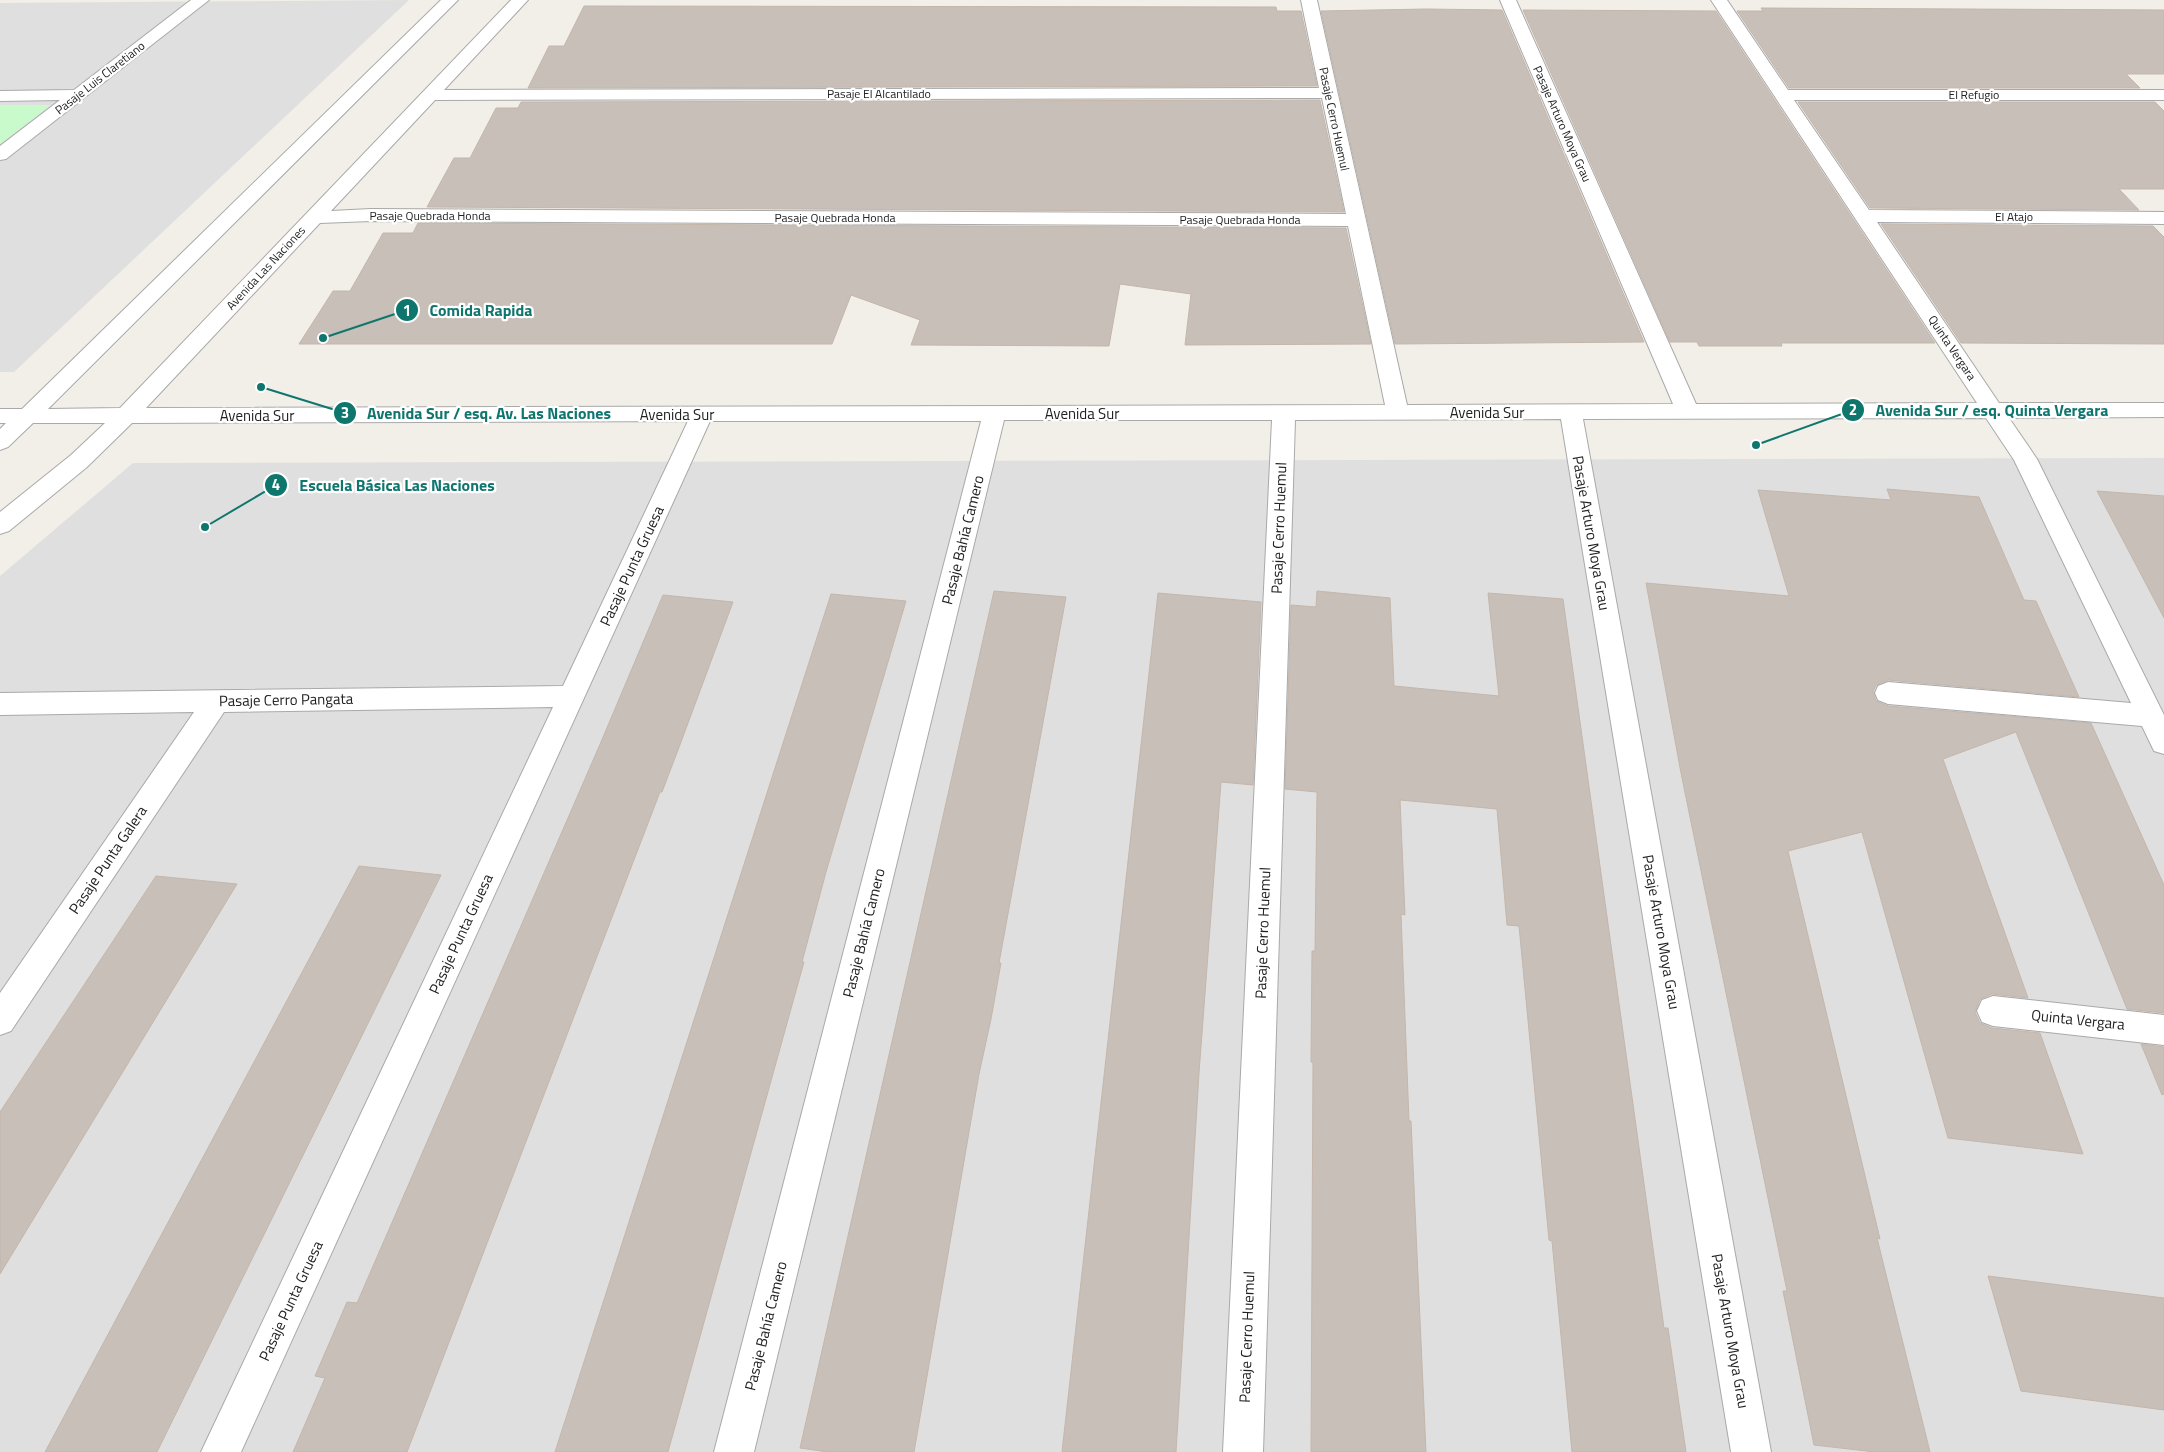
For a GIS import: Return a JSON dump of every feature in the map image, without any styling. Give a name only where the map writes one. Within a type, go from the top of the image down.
[{"type":"street","name":"Pasaje Luis Claretiano","points":[[0,155],[200,0]]},
{"type":"street","points":[[0,442],[450,0]]},
{"type":"street","name":"Avenida Las Naciones","points":[[0,525],[79,461],[126,416],[520,0]]},
{"type":"street","name":"Pasaje Cerro Huemul","points":[[1309,0],[1398,413]]},
{"type":"street","name":"Pasaje Arturo Moya Grau","points":[[1508,0],[1688,412]]},
{"type":"street","name":"Quinta Vergara","points":[[1719,0],[1865,216],[2025,459],[2164,743]]},
{"type":"street","name":"Pasaje El Alcantilado","points":[[430,94],[1328,93]]},
{"type":"street","points":[[0,96],[78,95]]},
{"type":"street","name":"El Refugio","points":[[1783,95],[2164,95]]},
{"type":"street","name":"Pasaje Quebrada Honda","points":[[314,217],[381,215],[1357,220]]},
{"type":"street","name":"El Atajo","points":[[1865,216],[2164,218]]},
{"type":"street","name":"Avenida Sur","points":[[0,416],[1284,414],[2164,410]]},
{"type":"street","name":"Pasaje Arturo Moya Grau","points":[[1571,412],[1751,1452]]},
{"type":"street","name":"Pasaje Bahía Camero","points":[[734,1452],[994,414]]},
{"type":"street","name":"Pasaje Cerro Huemul","points":[[1243,1452],[1284,414]]},
{"type":"street","name":"Pasaje Punta Gruesa","points":[[221,1452],[702,415]]},
{"type":"street","points":[[1888,693],[2151,716]]},
{"type":"street","name":"Pasaje Cerro Pangata","points":[[0,704],[572,696]]},
{"type":"street","name":"Pasaje Punta Galera","points":[[0,1020],[216,701]]},
{"type":"street","name":"Quinta Vergara","points":[[1992,1011],[2164,1030]]},
{"type":"shaded area","points":[[409,0],[14,372],[0,372],[0,3]]},
{"type":"shaded area","points":[[2164,458],[2164,1452],[0,1452],[0,576],[133,463]]},
{"type":"green space","points":[[0,105],[51,105],[0,144]]},
{"type":"building","points":[[584,6],[1276,7],[1277,11],[1301,11],[1317,86],[528,88],[549,46],[564,46]]},
{"type":"building","points":[[1761,8],[2164,10],[2164,74],[2126,74],[2140,88],[1789,88],[1737,11],[1763,11]]},
{"type":"building","points":[[1502,10],[1644,342],[1395,344],[1321,11]]},
{"type":"building","points":[[1523,10],[1716,11],[1935,343],[1781,343],[1782,346],[1699,346],[1697,342],[1670,342]]},
{"type":"building","points":[[1320,100],[1344,212],[427,207],[454,158],[470,158],[496,108],[518,108],[521,102]]},
{"type":"building","points":[[1798,102],[2155,102],[2164,111],[2164,189],[2119,189],[2139,210],[1870,208]]},
{"type":"building","points":[[418,223],[1346,228],[1371,344],[1185,345],[1191,294],[1120,284],[1109,346],[911,345],[920,320],[851,295],[832,344],[299,344],[333,291],[350,291],[383,233],[413,233]]},
{"type":"building","points":[[1881,224],[2153,226],[2164,237],[2164,344],[1961,343]]},
{"type":"building","points":[[1887,489],[1979,497],[2024,600],[2036,601],[2079,697],[1888,680],[1876,685],[1873,692],[1876,701],[1888,706],[2091,723],[2164,885],[2164,1013],[2127,1009],[2016,732],[1943,759],[2028,998],[1992,994],[1980,999],[1975,1012],[1980,1023],[1992,1028],[2040,1033],[2083,1154],[1948,1138],[1862,832],[1788,851],[1880,1239],[1877,1238],[1930,1452],[1875,1452],[1814,1445],[1783,1291],[1787,1291],[1681,773],[1646,583],[1789,596],[1758,490],[1891,500]]},
{"type":"building","points":[[2097,491],[2164,496],[2164,618]]},
{"type":"building","points":[[994,591],[1066,597],[999,963],[1001,963],[991,1019],[979,1074],[914,1452],[828,1452],[800,1448]]},
{"type":"building","points":[[1317,591],[1390,598],[1394,686],[1499,696],[1488,593],[1563,599],[1664,1328],[1668,1328],[1686,1452],[1572,1452],[1552,1241],[1549,1240],[1519,926],[1507,925],[1497,809],[1400,800],[1405,915],[1401,914],[1409,1121],[1411,1121],[1426,1452],[1311,1452],[1312,951],[1315,951],[1317,792],[1285,789],[1291,605],[1316,607]]},
{"type":"building","points":[[1158,593],[1261,602],[1253,785],[1221,782],[1199,1073],[1176,1452],[1062,1452]]},
{"type":"building","points":[[831,594],[906,601],[826,872],[802,962],[804,962],[668,1452],[555,1452]]},
{"type":"building","points":[[663,595],[733,602],[662,792],[660,792],[407,1452],[293,1452],[325,1378],[315,1376],[347,1302],[357,1303]]},
{"type":"building","points":[[359,866],[441,875],[157,1452],[45,1452]]},
{"type":"building","points":[[156,876],[237,884],[0,1274],[0,1112]]},
{"type":"building","points":[[2141,1044],[2164,1047],[2164,1094],[2162,1095]]},
{"type":"building","points":[[1988,1276],[2164,1298],[2164,1410],[2021,1391]]},
{"type":"place","name":"Comida Rapida","points":[[323,338]]},
{"type":"place","name":"Avenida Sur / esq. Av. Las Naciones","points":[[261,387]]},
{"type":"place","name":"Avenida Sur / esq. Quinta Vergara","points":[[1756,445]]},
{"type":"place","name":"Escuela Básica Las Naciones","points":[[205,527]]}]
